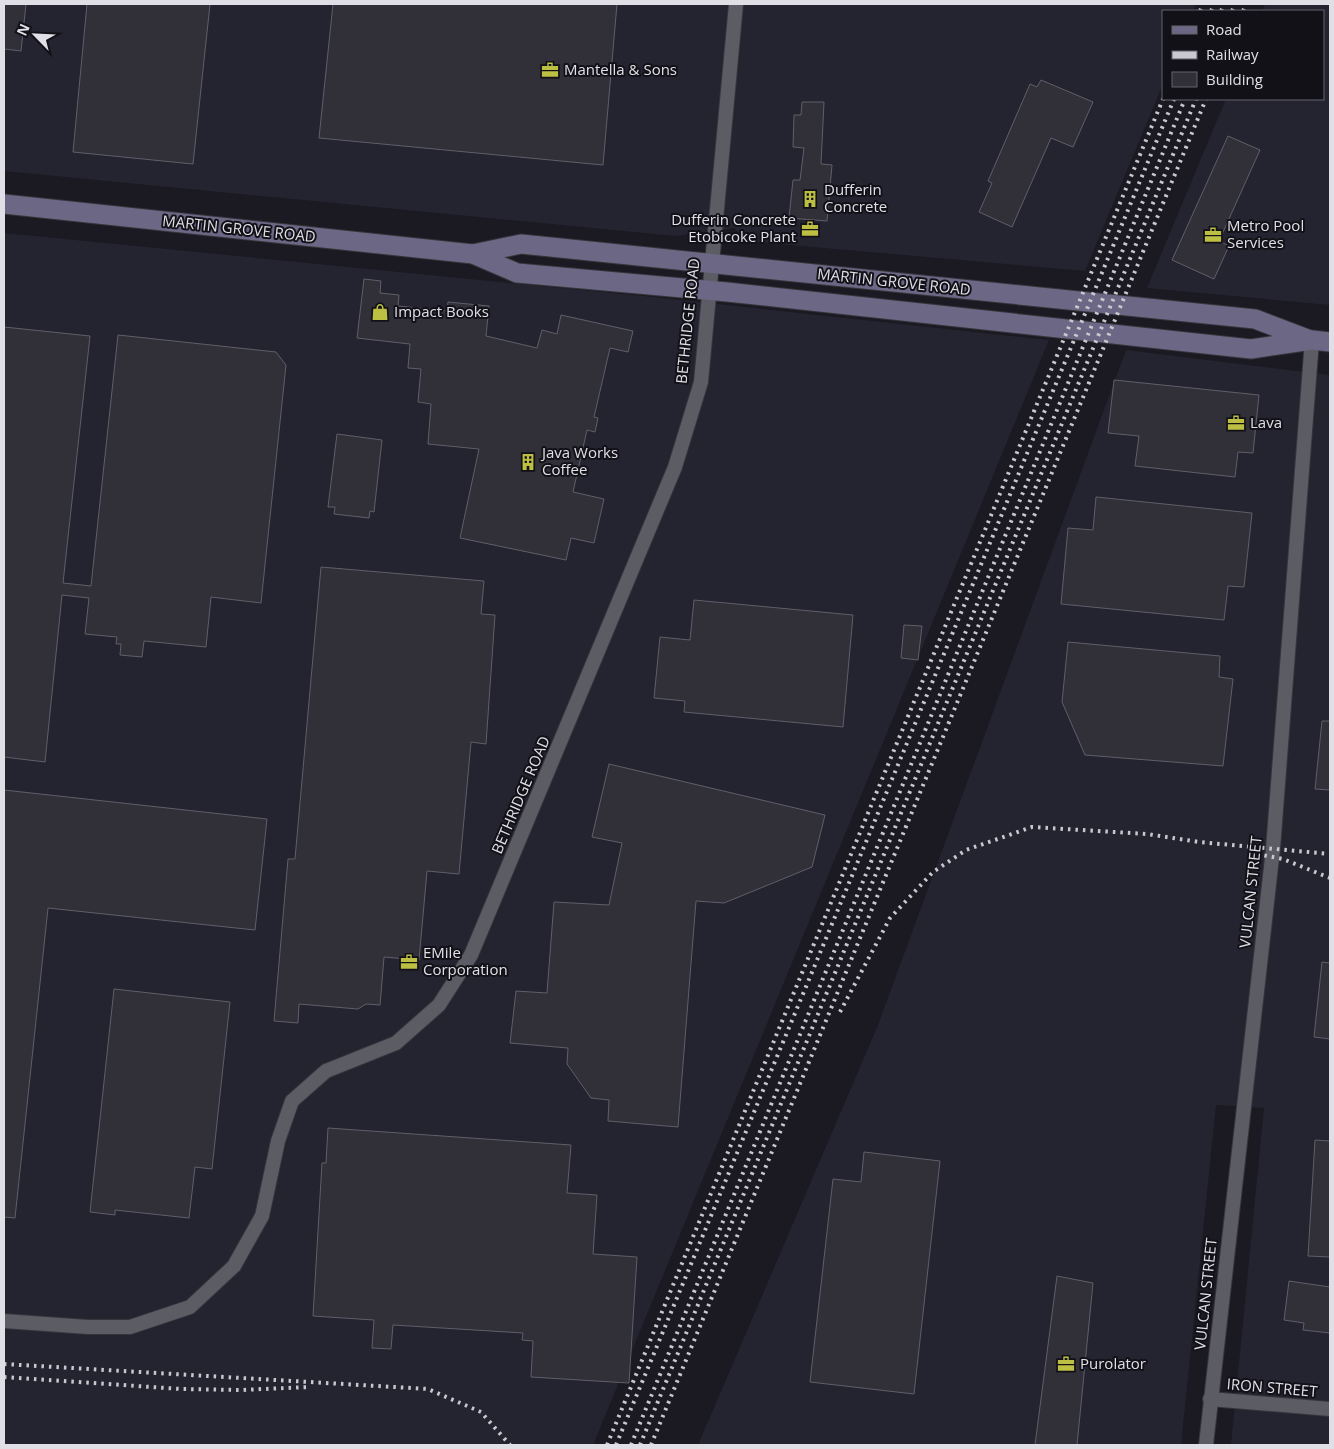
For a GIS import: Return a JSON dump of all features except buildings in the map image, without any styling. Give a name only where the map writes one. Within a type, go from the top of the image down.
[{"type":"main road","name":"MARTIN GROVE ROAD","points":[[4,204],[473,254],[517,272],[1251,349],[1312,340]]},
{"type":"main road","name":"MARTIN GROVE ROAD","points":[[473,254],[521,244],[711,263],[1255,319],[1312,340],[1330,342]]},
{"type":"street","name":"BETHRIDGE ROAD","points":[[4,1321],[88,1327],[130,1327],[190,1307],[234,1266],[262,1216],[278,1142],[292,1101],[326,1071],[396,1043],[439,1005],[471,955],[675,467],[701,382],[736,4]]},
{"type":"street","name":"VULCAN STREET","points":[[1206,1445],[1273,849],[1312,340]]},
{"type":"street","name":"IRON STREET","points":[[1210,1399],[1330,1409]]},
{"type":"shaded area","points":[[4,4],[1196,4],[1193,10],[1162,10],[1162,86],[1085,271],[746,241],[734,228],[675,236],[4,171]]},
{"type":"shaded area","points":[[1265,4],[1330,4],[1330,305],[1147,288],[1226,100],[1324,100],[1324,10],[1262,10]]},
{"type":"shaded area","points":[[4,233],[643,296],[1049,340],[593,1445],[4,1445]]},
{"type":"shaded area","points":[[1126,350],[1330,375],[1330,1445],[1231,1445],[1264,1108],[1216,1105],[1181,1445],[698,1445],[878,1025]]},
{"type":"railway","points":[[1200,10],[1203,4]]},
{"type":"railway","points":[[1211,10],[1214,4]]},
{"type":"railway","points":[[1221,10],[1224,4]]},
{"type":"railway","points":[[1232,10],[1235,4]]},
{"type":"railway","points":[[1243,10],[1246,4]]},
{"type":"railway","points":[[607,1445],[1163,100]]},
{"type":"railway","points":[[616,1445],[1174,100]]},
{"type":"railway","points":[[631,1445],[1185,100]]},
{"type":"railway","points":[[640,1445],[1196,100]]},
{"type":"railway","points":[[651,1445],[1206,100]]},
{"type":"railway","points":[[840,1012],[890,918],[933,872],[966,850],[1032,827],[1147,834],[1199,842],[1330,854]]},
{"type":"railway","points":[[1257,854],[1283,859],[1330,878]]},
{"type":"railway","points":[[4,1364],[428,1389],[481,1412],[510,1445]]},
{"type":"railway","points":[[4,1377],[181,1389],[241,1390],[309,1387]]},
{"type":"place","name":"Mantella & Sons","points":[[550,70]]},
{"type":"place","name":"Dufferin Concrete","points":[[810,199]]},
{"type":"place","name":"Dufferin Concrete Etobicoke Plant","points":[[810,229]]},
{"type":"place","name":"Metro Pool Services","points":[[1213,235]]},
{"type":"place","name":"Impact Books","points":[[380,312]]},
{"type":"place","name":"Lava","points":[[1236,423]]},
{"type":"place","name":"Java Works Coffee","points":[[528,462]]},
{"type":"place","name":"EMile Corporation","points":[[409,962]]},
{"type":"place","name":"Purolator","points":[[1066,1364]]}]
